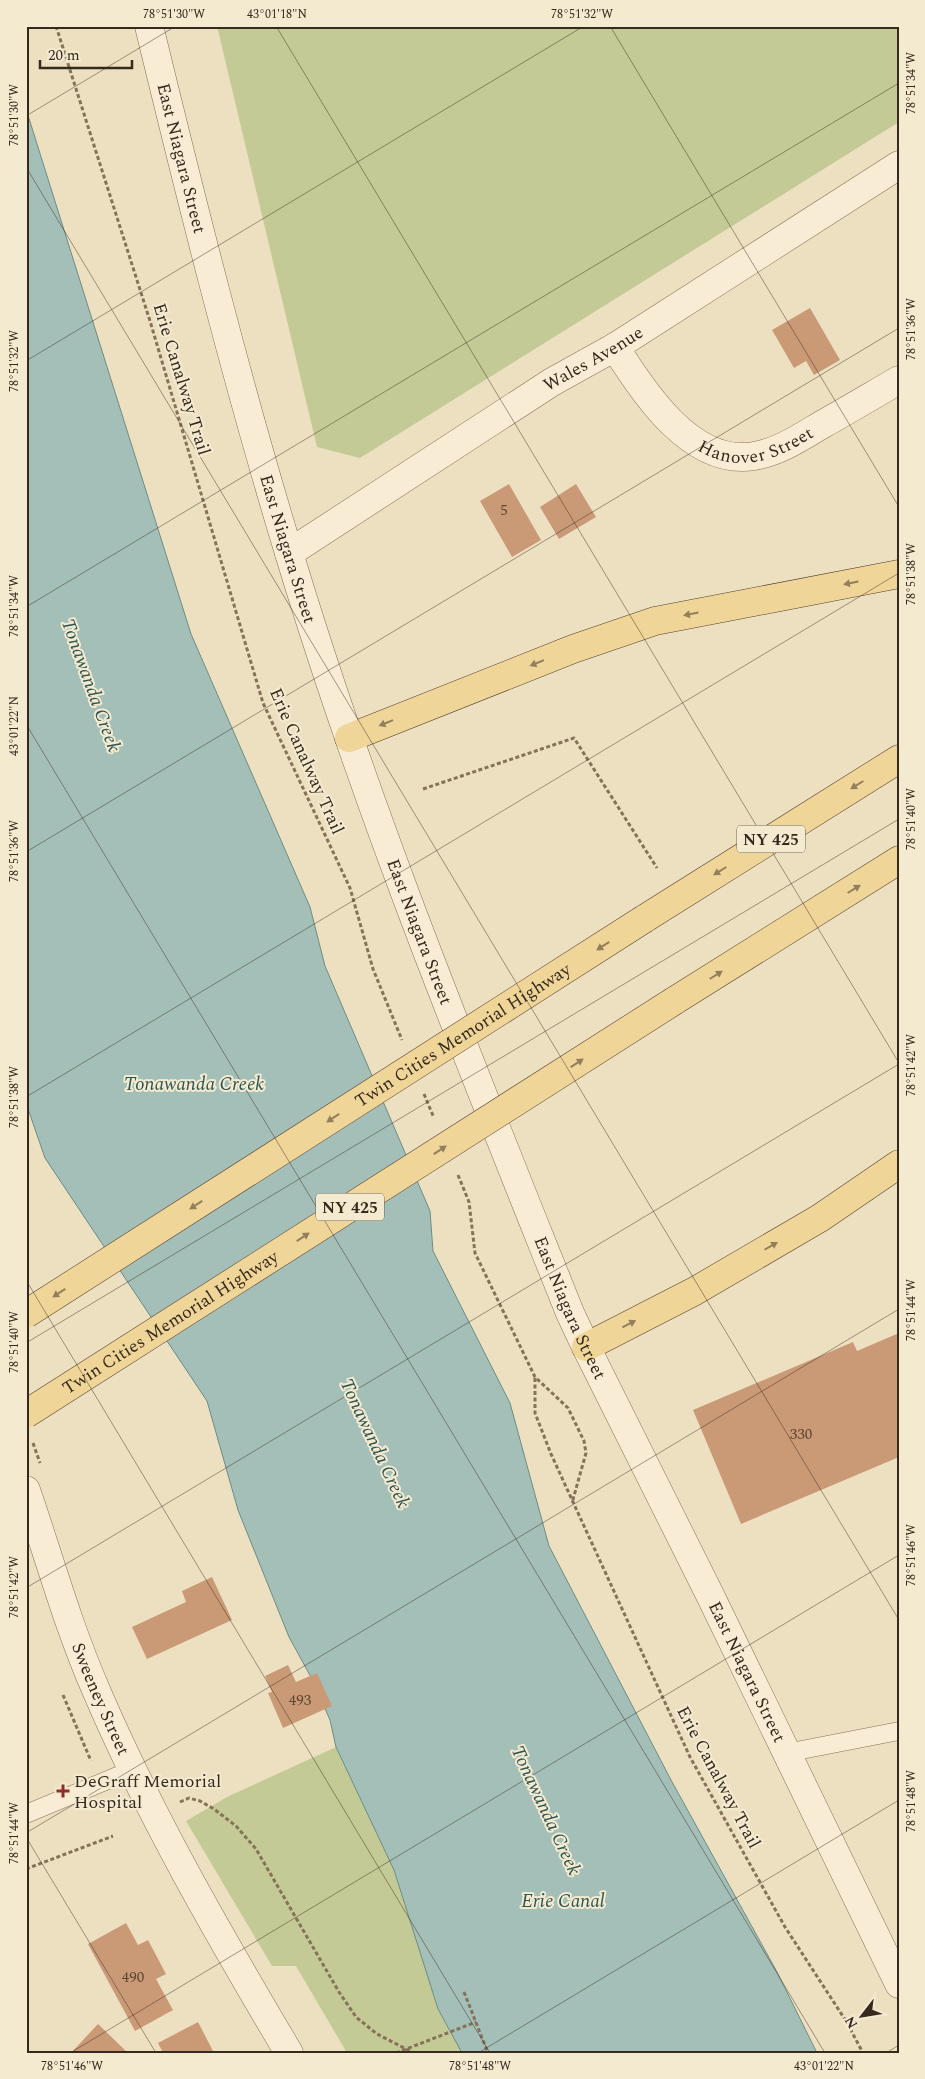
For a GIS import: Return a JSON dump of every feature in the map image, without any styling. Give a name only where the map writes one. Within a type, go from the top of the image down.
[{"type":"main road","points":[[349,738],[573,648],[655,621],[899,574]]},
{"type":"main road","name":"Twin Cities Memorial Highway","points":[[26,1314],[644,919],[899,759]]},
{"type":"main road","name":"Twin Cities Memorial Highway","points":[[26,1414],[674,1000],[899,860]]},
{"type":"main road","points":[[586,1347],[694,1290],[811,1223],[899,1164]]},
{"type":"street","name":"East Niagara Street","points":[[149,26],[199,230],[289,553],[349,738],[455,1027],[570,1313],[709,1593],[899,1984]]},
{"type":"street","name":"Wales Avenue","points":[[289,553],[552,382],[615,347],[899,165]]},
{"type":"street","name":"Hanover Street","points":[[615,347],[636,381],[668,420],[699,444],[724,456],[754,456],[785,446],[899,380]]},
{"type":"street","name":"Sweeney Street","points":[[26,1490],[95,1688],[132,1770],[191,1882],[287,2051]]},
{"type":"lane","points":[[786,1753],[899,1731]]},
{"type":"lane","points":[[26,1814],[132,1770]]},
{"type":"path","name":"Erie Canalway Trail","points":[[56,26],[150,321],[263,703],[350,888],[373,969],[403,1041]]},
{"type":"path","points":[[424,789],[574,738],[657,868]]},
{"type":"path","points":[[421,1086],[436,1121]]},
{"type":"path","name":"Erie Canalway Trail","points":[[454,1166],[469,1202],[475,1253],[535,1377],[568,1408],[584,1441],[586,1453],[572,1503]]},
{"type":"path","name":"Erie Canalway Trail","points":[[535,1377],[535,1413],[572,1503],[690,1758],[784,1927],[846,2021],[863,2053]]},
{"type":"path","points":[[174,1805],[188,1798],[200,1801],[236,1826],[256,1849],[339,1992],[356,2017],[377,2034],[414,2053]]},
{"type":"path","points":[[26,1869],[113,1836]]},
{"type":"path","points":[[464,1992],[488,2053]]},
{"type":"path","points":[[396,2053],[476,2022]]},
{"type":"green space","points":[[217,26],[899,26],[899,122],[360,458],[317,447]]},
{"type":"green space","points":[[336,1747],[394,1870],[438,2009],[462,2053],[347,2053],[296,1966],[272,1966],[186,1821],[227,1797]]},
{"type":"water","points":[[26,109],[191,634],[310,907],[325,966],[430,1211],[433,1251],[510,1403],[549,1546],[671,1780],[777,1972],[817,2053],[462,2053],[438,2009],[394,1870],[336,1747],[330,1720],[312,1679],[289,1637],[238,1510],[207,1401],[45,1158],[26,1103]]},
{"type":"building","points":[[810,308],[840,360],[814,375],[806,361],[794,368],[772,330]]},
{"type":"building","points":[[509,484],[541,540],[512,557],[480,501]]},
{"type":"building","points":[[576,484],[596,517],[559,539],[540,507]]},
{"type":"building","points":[[899,1333],[899,1457],[741,1524],[693,1410],[853,1342],[857,1351]]},
{"type":"building","points":[[212,1577],[232,1620],[147,1659],[132,1627],[186,1602],[182,1591]]},
{"type":"building","points":[[288,1665],[296,1682],[317,1673],[332,1706],[283,1728],[268,1693],[272,1692],[265,1676]]},
{"type":"building","points":[[126,1923],[138,1945],[148,1940],[166,1974],[156,1979],[173,2010],[135,2031],[88,1944]]},
{"type":"building","points":[[198,2022],[213,2051],[163,2053],[158,2043]]},
{"type":"building","points":[[98,2024],[128,2053],[71,2053]]},
{"type":"place","name":"DeGraff Memorial Hospital","points":[[63,1791]]},
{"type":"water label","name":"Tonawanda Creek","points":[[92,685]]},
{"type":"water label","name":"Tonawanda Creek","points":[[194,1083]]},
{"type":"water label","name":"Tonawanda Creek","points":[[376,1443]]},
{"type":"water label","name":"Tonawanda Creek","points":[[547,1810]]},
{"type":"water label","name":"Erie Canal","points":[[563,1900]]}]
